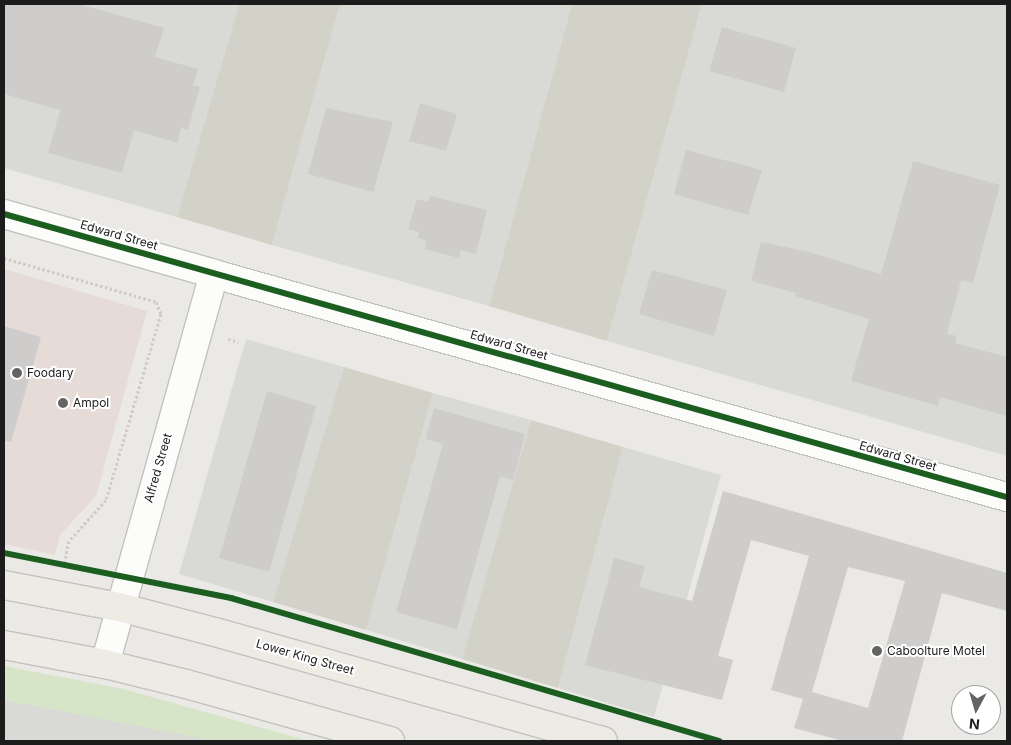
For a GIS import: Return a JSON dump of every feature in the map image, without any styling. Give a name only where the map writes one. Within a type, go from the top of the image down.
[{"type":"main road","name":"Lower King Street","points":[[4,585],[119,607],[603,741]]},
{"type":"main road","points":[[4,645],[105,664],[390,741]]},
{"type":"street","name":"Edward Street","points":[[4,214],[1007,497]]},
{"type":"street","name":"Alfred Street","points":[[105,664],[119,607],[214,274]]},
{"type":"path","points":[[4,258],[156,302],[161,314],[106,500],[68,541],[64,564]]},
{"type":"shaded area","points":[[4,4],[239,4],[177,217],[4,168]]},
{"type":"shaded area","points":[[239,4],[340,4],[272,245],[177,217]]},
{"type":"shaded area","points":[[340,4],[572,4],[489,306],[272,245]]},
{"type":"shaded area","points":[[572,4],[702,4],[607,341],[489,306]]},
{"type":"shaded area","points":[[702,4],[1007,4],[1007,456],[607,341]]},
{"type":"shaded area","name":"Ampol","points":[[4,269],[147,311],[96,496],[60,535],[55,555],[4,544]]},
{"type":"shaded area","points":[[246,339],[344,367],[273,602],[179,574]]},
{"type":"shaded area","points":[[344,367],[433,393],[366,630],[273,602]]},
{"type":"shaded area","points":[[433,393],[531,420],[462,659],[366,630]]},
{"type":"shaded area","points":[[531,420],[623,447],[558,688],[462,659]]},
{"type":"shaded area","points":[[623,447],[721,475],[654,717],[558,688]]},
{"type":"shaded area","points":[[4,700],[197,736],[214,741],[4,741]]},
{"type":"green space","points":[[4,666],[123,689],[309,741],[214,741],[4,700]]},
{"type":"building","points":[[4,4],[79,4],[164,28],[155,57],[198,69],[193,85],[200,87],[188,130],[181,127],[178,143],[134,130],[122,173],[48,153],[60,110],[4,94]]},
{"type":"building","points":[[722,27],[796,48],[784,92],[709,71]]},
{"type":"building","points":[[420,103],[457,114],[446,151],[409,141]]},
{"type":"building","points":[[326,108],[393,122],[373,192],[308,174]]},
{"type":"building","points":[[686,150],[762,170],[748,215],[674,194]]},
{"type":"building","points":[[913,161],[1000,185],[973,283],[961,280],[947,334],[957,336],[955,343],[1007,357],[1007,416],[940,397],[938,406],[851,381],[869,319],[795,296],[796,293],[751,281],[761,242],[809,252],[881,274]]},
{"type":"building","points":[[430,196],[487,210],[476,254],[461,250],[459,258],[425,249],[426,240],[418,238],[419,232],[408,229],[417,199],[428,202]]},
{"type":"building","points":[[652,270],[727,290],[714,336],[639,314]]},
{"type":"building","name":"Foodary","points":[[4,326],[41,337],[11,442],[4,441]]},
{"type":"building","points":[[267,391],[316,406],[269,572],[219,558]]},
{"type":"building","points":[[434,408],[525,434],[513,480],[500,476],[457,629],[396,612],[443,444],[426,439]]},
{"type":"building","points":[[723,491],[1007,573],[1007,611],[942,593],[902,741],[843,741],[794,728],[803,699],[771,690],[809,556],[751,540],[718,656],[733,660],[722,700],[585,665],[614,558],[645,566],[639,587],[692,601]],"holes":[[[848,567],[905,581],[868,708],[812,692]]]},
{"type":"cycle path","points":[[4,214],[1007,497]]},
{"type":"cycle path","points":[[4,553],[231,598],[719,741]]},
{"type":"place","name":"Foodary","points":[[17,373]]},
{"type":"place","name":"Ampol","points":[[63,403]]},
{"type":"place","name":"Caboolture Motel","points":[[877,651]]}]
